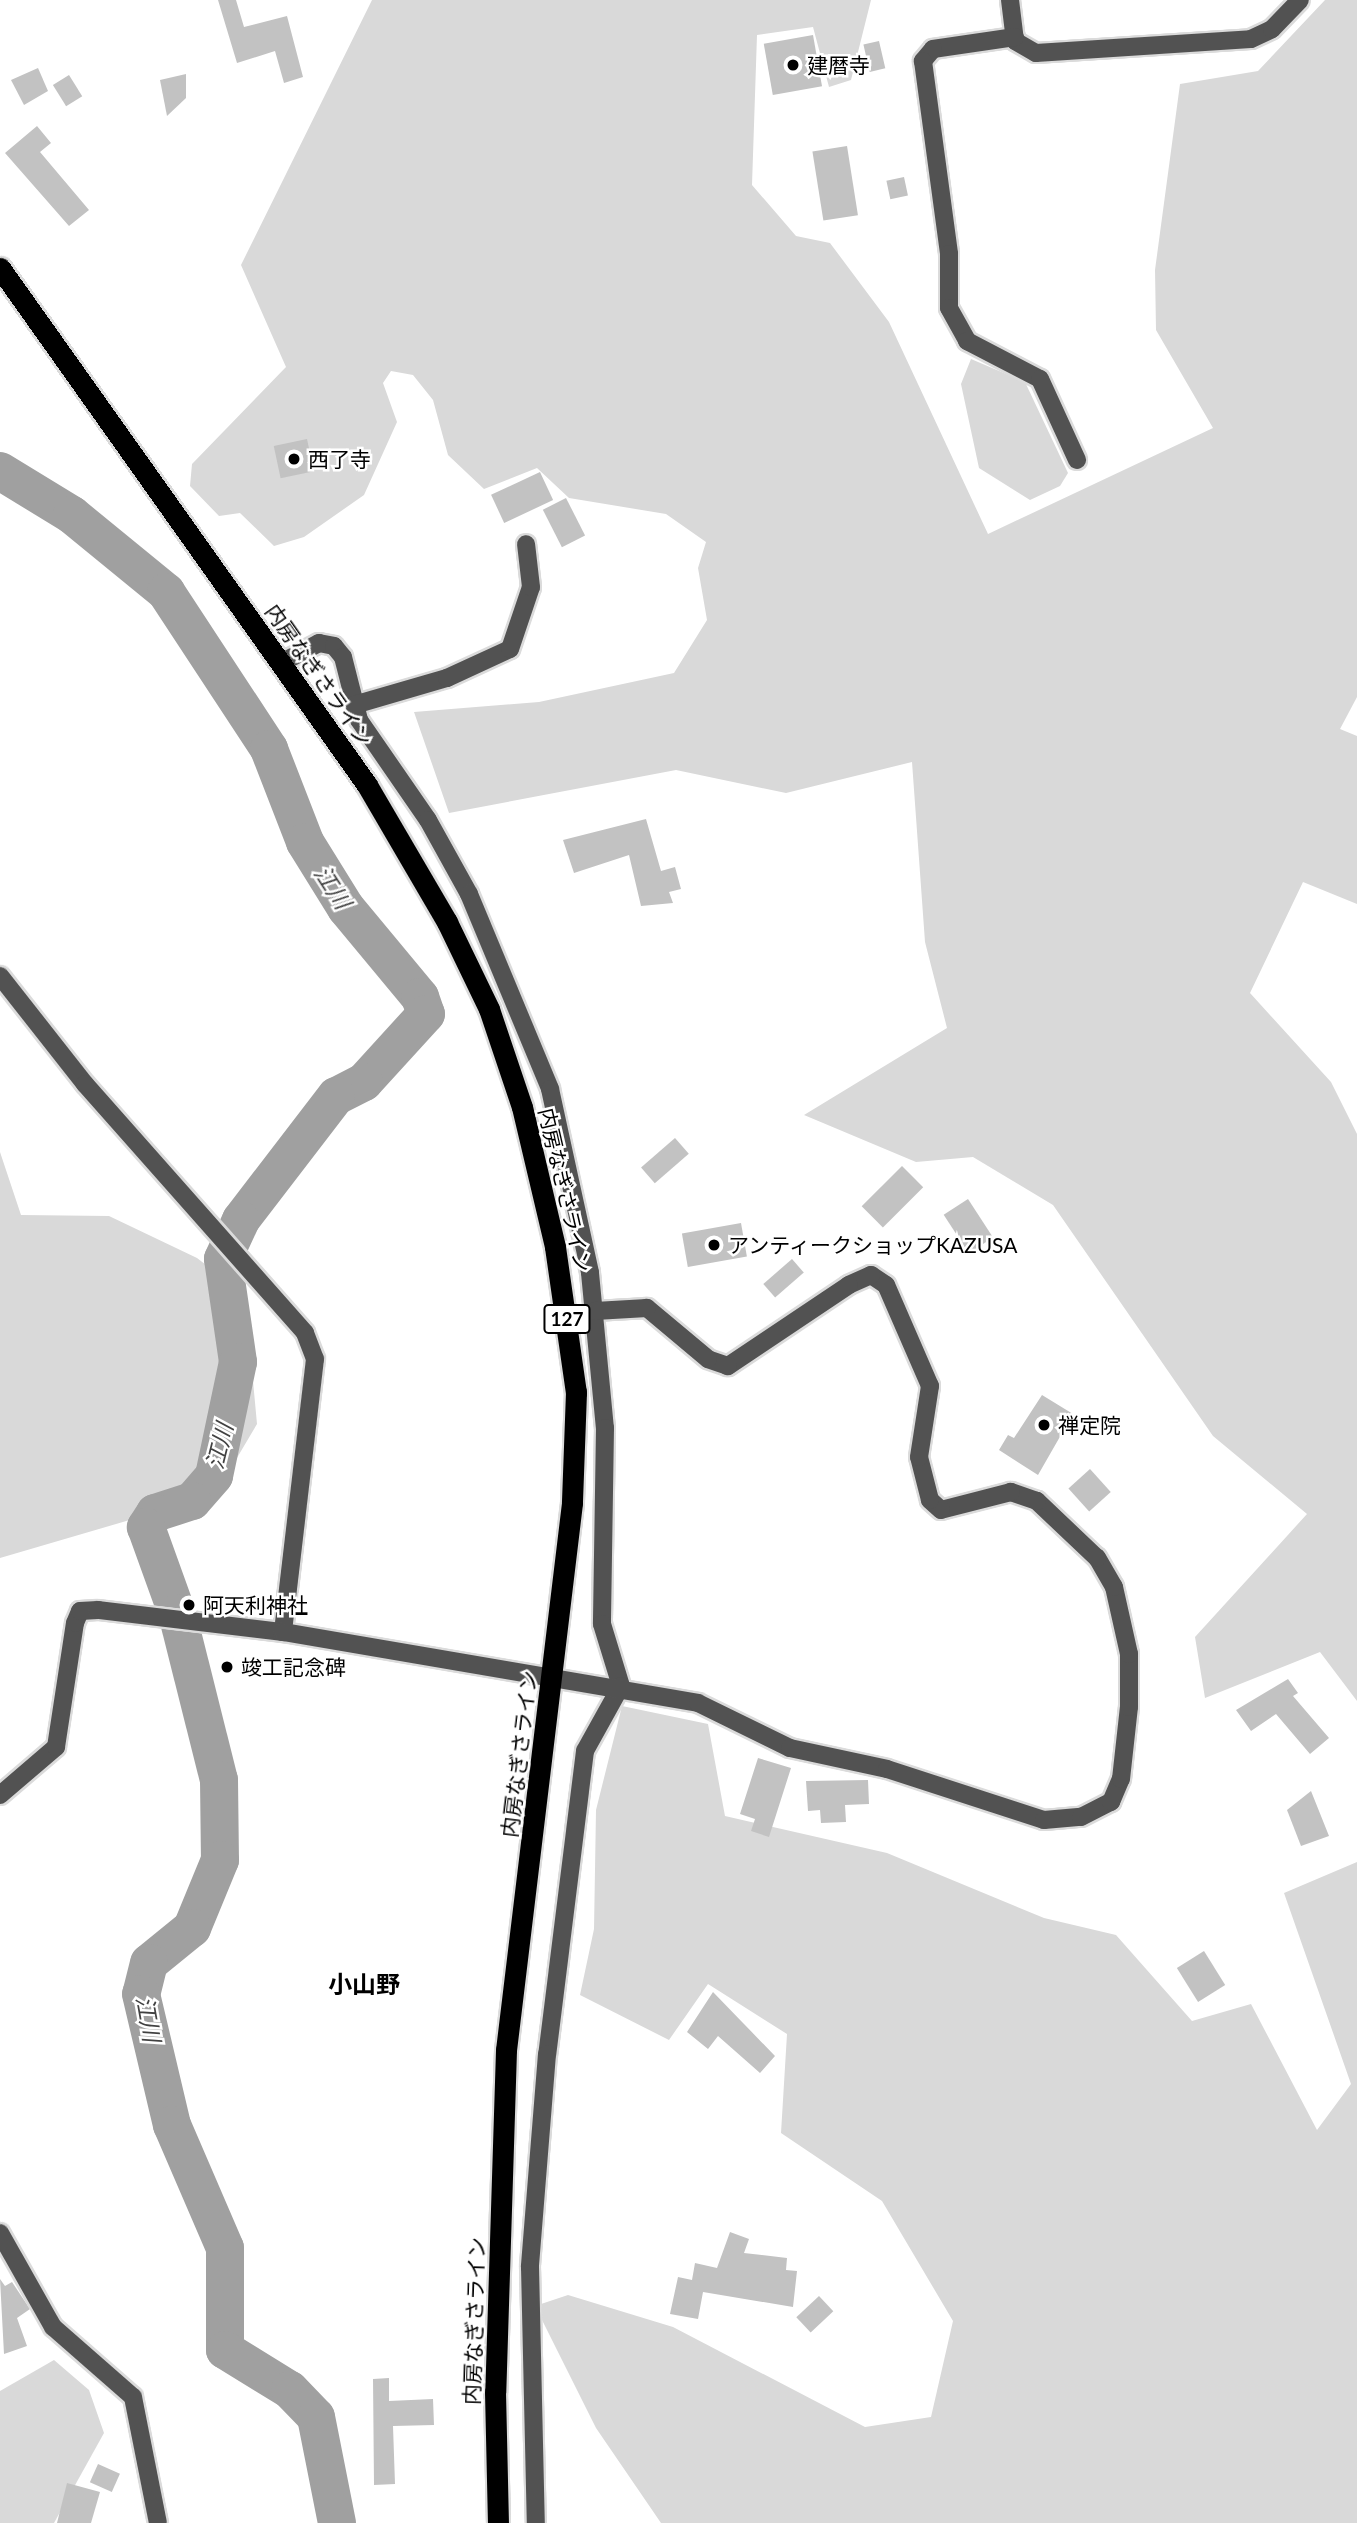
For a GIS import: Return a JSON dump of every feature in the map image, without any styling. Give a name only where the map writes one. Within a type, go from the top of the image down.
[{"type":"highway","name":"内房なぎさライン","points":[[0,268],[367,786],[447,922],[489,1010],[522,1107],[555,1247],[576,1392],[554,1677],[506,2050],[495,2392],[498,2523]]},
{"type":"street","points":[[1010,0],[1015,37],[1036,53],[1227,42],[1272,29],[1300,0]]},
{"type":"street","points":[[1015,37],[924,56],[949,308],[967,341],[1040,379],[1077,460]]},
{"type":"street","points":[[354,705],[447,678],[510,649],[531,587],[526,544]]},
{"type":"street","points":[[281,663],[311,645],[334,646],[343,657],[354,705],[449,857],[530,1031],[574,1177],[595,1311],[605,1428],[602,1624],[621,1686],[586,1751],[547,2054],[530,2267],[536,2523]]},
{"type":"street","points":[[0,976],[215,1231],[305,1333],[314,1359],[284,1632]]},
{"type":"street","points":[[0,1795],[56,1747],[80,1611],[284,1632],[621,1686],[721,1709],[790,1748],[887,1769],[1044,1820],[1080,1817],[1111,1802],[1121,1779],[1129,1654],[1114,1587],[1097,1558],[1037,1501],[1011,1492],[942,1510],[930,1500],[919,1457],[930,1386],[886,1285],[871,1275],[849,1285],[728,1366],[708,1359],[691,1338],[647,1308],[595,1311]]},
{"type":"street","points":[[0,2233],[53,2327],[133,2397],[158,2523]]},
{"type":"shaded area","points":[[372,0],[871,0],[851,80],[829,87],[813,27],[757,35],[752,185],[796,236],[830,243],[889,322],[988,534],[1213,428],[1156,330],[1155,270],[1180,84],[1258,71],[1325,0],[1357,0],[1357,697],[1340,729],[1357,736],[1357,904],[1303,882],[1250,993],[1331,1082],[1357,1134],[1357,1701],[1320,1652],[1205,1698],[1195,1637],[1307,1514],[1213,1436],[1053,1205],[973,1157],[916,1162],[804,1115],[947,1028],[925,942],[912,762],[786,793],[676,770],[449,813],[414,712],[539,702],[674,673],[707,620],[698,568],[706,542],[666,514],[569,498],[537,468],[484,489],[448,455],[433,400],[413,375],[391,371],[383,383],[397,422],[364,495],[304,537],[274,546],[240,513],[219,516],[190,486],[192,464],[286,367],[241,265]]},
{"type":"shaded area","points":[[971,359],[1025,382],[1068,473],[1060,486],[1030,500],[979,468],[961,384]]},
{"type":"shaded area","points":[[0,1152],[21,1215],[109,1216],[197,1258],[245,1295],[257,1424],[215,1495],[0,1558]]},
{"type":"shaded area","points":[[622,1706],[708,1724],[725,1816],[887,1853],[1044,1918],[1116,1935],[1192,2021],[1251,2004],[1317,2130],[1351,2084],[1284,1893],[1357,1862],[1357,2523],[661,2523],[596,2428],[535,2306],[568,2295],[673,2327],[865,2427],[931,2417],[953,2321],[882,2201],[781,2133],[787,2034],[708,1984],[669,2040],[580,1995],[594,1929],[596,1810]]},
{"type":"shaded area","points":[[54,2360],[89,2390],[104,2433],[54,2523],[0,2523],[0,2391]]},
{"type":"building","points":[[218,0],[236,0],[244,27],[287,16],[303,77],[284,83],[275,51],[237,63]]},
{"type":"building","name":"建暦寺","points":[[813,35],[822,86],[773,95],[764,44]]},
{"type":"building","points":[[879,41],[885,68],[870,72],[863,45]]},
{"type":"building","points":[[38,68],[48,91],[24,105],[11,80]]},
{"type":"building","points":[[186,74],[186,98],[167,116],[160,80]]},
{"type":"building","points":[[69,75],[82,96],[66,106],[53,85]]},
{"type":"building","points":[[37,126],[51,143],[40,152],[89,210],[69,226],[5,153]]},
{"type":"building","points":[[847,146],[858,215],[823,221],[812,151]]},
{"type":"building","points":[[904,177],[908,196],[890,199],[886,181]]},
{"type":"building","name":"西了寺","points":[[307,439],[314,471],[281,478],[274,446]]},
{"type":"building","points":[[540,472],[553,500],[504,523],[491,495]]},
{"type":"building","points":[[566,498],[585,535],[562,547],[543,510]]},
{"type":"building","points":[[646,819],[661,871],[675,867],[681,889],[669,892],[673,903],[641,906],[629,855],[574,873],[563,840]]},
{"type":"building","points":[[675,1138],[689,1154],[655,1183],[641,1168]]},
{"type":"building","points":[[902,1166],[923,1187],[883,1228],[862,1206]]},
{"type":"building","points":[[968,1199],[993,1238],[969,1253],[944,1215]]},
{"type":"building","name":"アンティークショップKAZUSA","points":[[741,1223],[747,1256],[688,1267],[682,1233]]},
{"type":"building","points":[[792,1259],[804,1273],[775,1298],[763,1284]]},
{"type":"building","name":"禅定院","points":[[1042,1395],[1073,1414],[1038,1475],[999,1450],[1008,1435],[1014,1438]]},
{"type":"building","points":[[1090,1469],[1111,1492],[1089,1511],[1068,1488]]},
{"type":"building","points":[[1288,1679],[1298,1693],[1293,1696],[1329,1738],[1310,1754],[1276,1714],[1251,1731],[1236,1710]]},
{"type":"building","points":[[758,1758],[791,1768],[769,1837],[751,1831],[755,1819],[740,1814]]},
{"type":"building","points":[[868,1780],[869,1804],[845,1805],[846,1822],[821,1823],[820,1810],[808,1811],[806,1781]]},
{"type":"building","points":[[1311,1791],[1329,1836],[1301,1846],[1287,1810]]},
{"type":"building","points":[[1204,1951],[1225,1985],[1198,2002],[1177,1968]]},
{"type":"building","points":[[713,1992],[775,2056],[760,2073],[718,2036],[708,2049],[687,2032]]},
{"type":"building","points":[[730,2232],[749,2239],[744,2253],[787,2258],[786,2270],[797,2271],[793,2307],[703,2292],[698,2319],[670,2314],[678,2277],[692,2280],[695,2263],[717,2268]]},
{"type":"building","points":[[0,2279],[5,2286],[12,2282],[30,2309],[17,2318],[27,2346],[4,2354]]},
{"type":"building","points":[[819,2296],[833,2311],[811,2333],[796,2317]]},
{"type":"building","points":[[389,2378],[389,2401],[433,2399],[434,2425],[393,2426],[395,2484],[374,2485],[373,2379]]},
{"type":"building","points":[[98,2464],[120,2474],[112,2492],[90,2482]]},
{"type":"building","points":[[67,2483],[100,2492],[91,2523],[57,2523]]},
{"type":"waterway","name":"江川","points":[[0,471],[72,515],[166,592],[269,749],[305,842],[346,908],[420,997],[426,1014],[364,1082],[336,1096],[241,1220],[223,1259],[238,1362],[214,1476],[192,1501],[155,1513],[146,1527],[177,1613],[219,1780],[220,1860],[192,1928],[149,1963],[141,1994],[172,2125],[225,2248],[225,2350],[290,2390],[316,2417],[337,2523]]},
{"type":"place","name":"建暦寺","points":[[793,65]]},
{"type":"place","name":"西了寺","points":[[294,459]]},
{"type":"place","name":"アンティークショップKAZUSA","points":[[714,1245]]},
{"type":"place","name":"禅定院","points":[[1044,1425]]},
{"type":"place","name":"阿天利神社","points":[[189,1605]]},
{"type":"place","name":"竣工記念碑","points":[[227,1667]]},
{"type":"district","name":"小山野","points":[[364,1984]]}]
